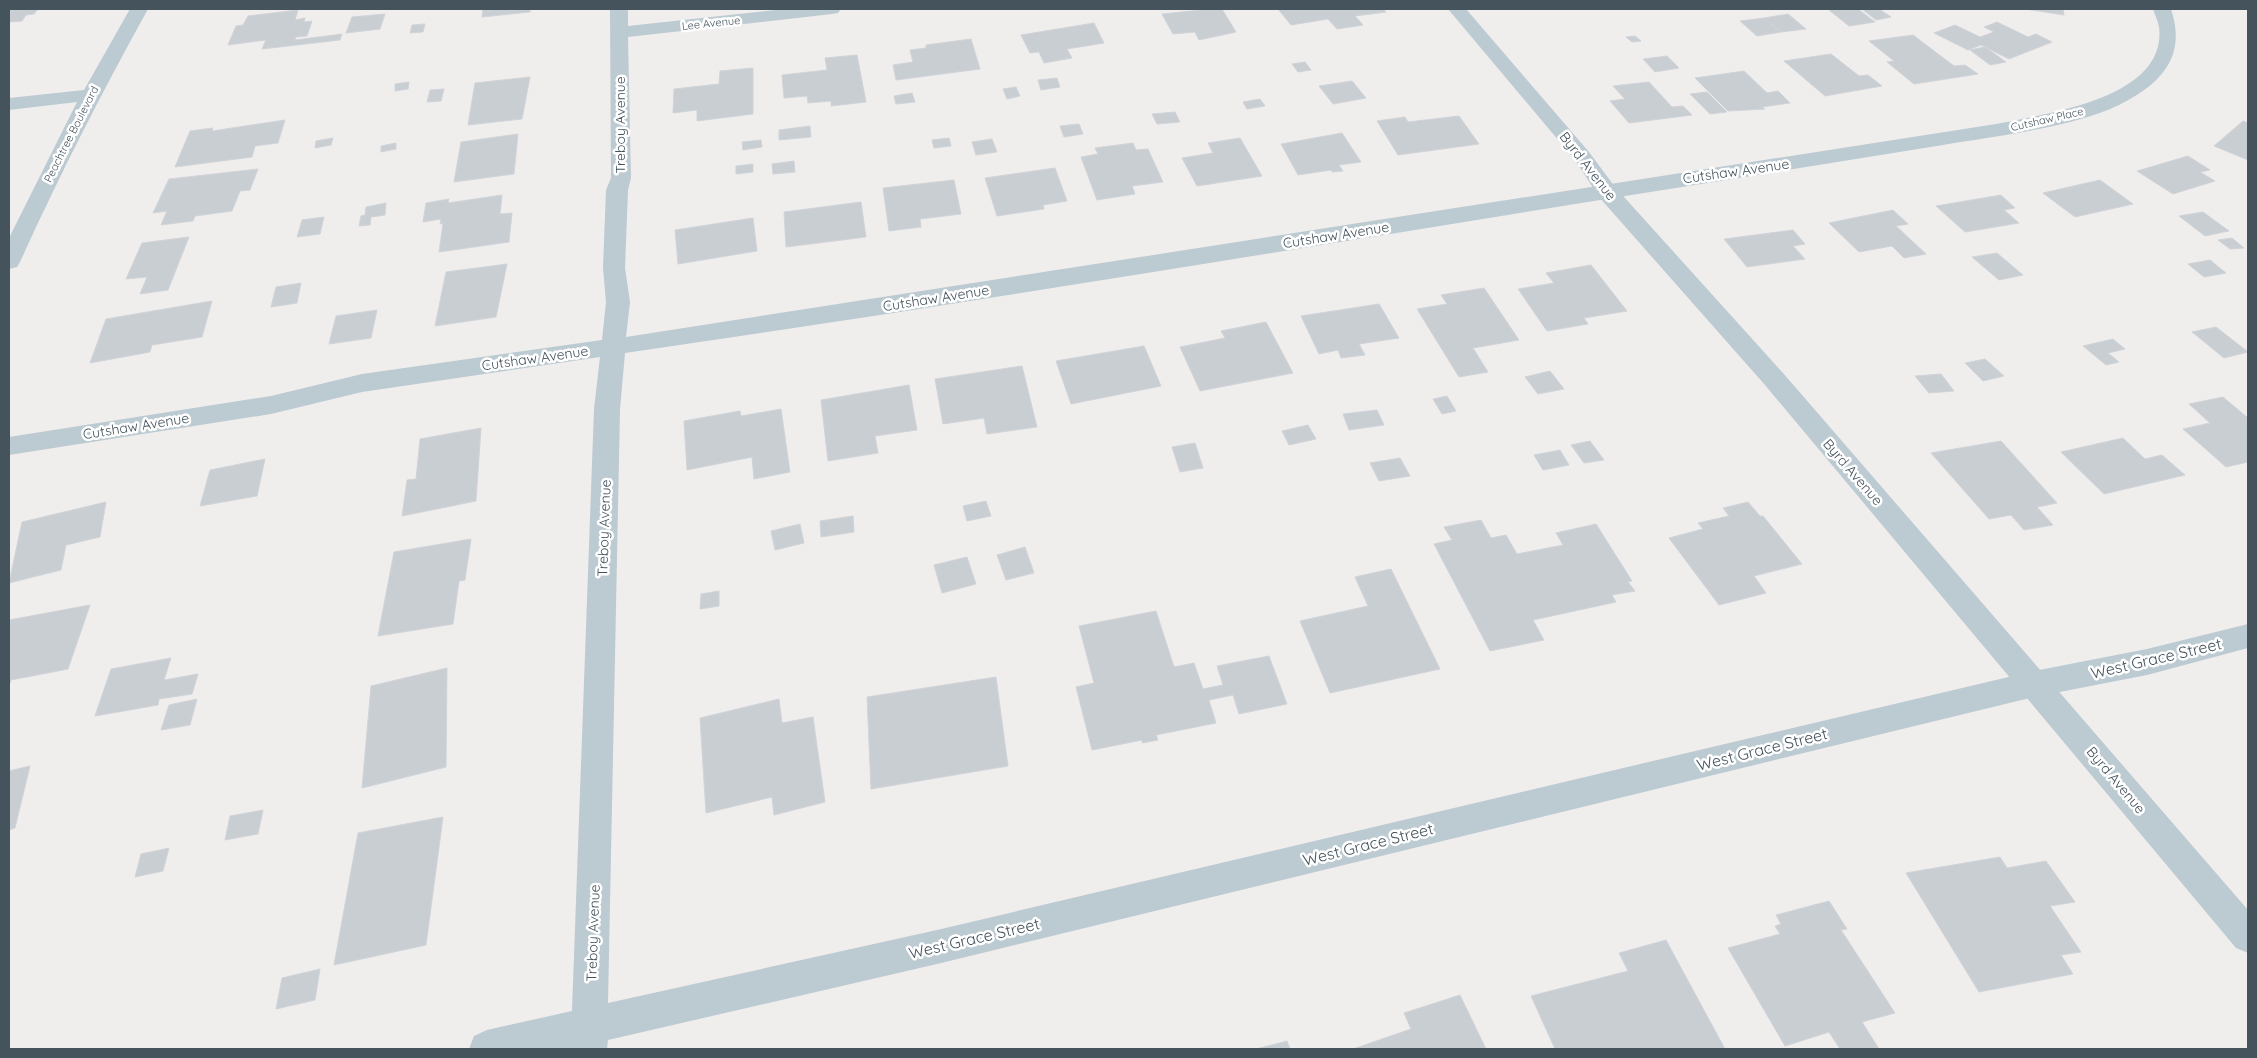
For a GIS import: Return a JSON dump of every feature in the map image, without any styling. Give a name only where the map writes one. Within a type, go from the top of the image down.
[{"type":"street","name":"Peachtree Boulevard","points":[[9,262],[35,205],[91,95],[139,9]]},
{"type":"street","name":"Lee Avenue","points":[[620,20],[832,9]]},
{"type":"street","name":"Byrd Avenue","points":[[1457,9],[1582,156],[1607,192],[1774,379],[2248,936]]},
{"type":"street","name":"Cutshaw Place","points":[[1864,152],[2066,116],[2106,103],[2138,87],[2157,69],[2165,52],[2168,28],[2162,9]]},
{"type":"street","name":"Treboy Avenue","points":[[590,1038],[607,410],[618,302],[614,268],[617,190],[621,178],[620,20]]},
{"type":"street","points":[[9,104],[91,95]]},
{"type":"street","name":"Cutshaw Avenue","points":[[9,446],[271,405],[362,383],[731,330],[1864,152]]},
{"type":"street","name":"West Grace Street","points":[[487,1049],[590,1038],[937,947],[2034,684],[2147,662],[2248,636]]},
{"type":"building","points":[[9,9],[38,9],[34,14],[26,15],[22,21],[9,22]]},
{"type":"building","points":[[483,9],[530,9],[530,12],[482,17]]},
{"type":"building","points":[[1222,9],[1236,32],[1199,40],[1195,32],[1173,34],[1162,14]]},
{"type":"building","points":[[1278,9],[1383,9],[1386,12],[1355,16],[1363,25],[1337,29],[1328,19],[1291,25]]},
{"type":"building","points":[[1858,9],[1875,22],[1849,26],[1829,10]]},
{"type":"building","points":[[1862,9],[1879,9],[1891,17],[1876,20]]},
{"type":"building","points":[[2025,9],[2063,9],[2064,15]]},
{"type":"building","points":[[298,10],[295,20],[305,18],[304,22],[312,21],[307,36],[296,37],[295,40],[342,34],[340,40],[262,49],[266,40],[228,45],[236,26],[243,25],[248,16]]},
{"type":"building","points":[[385,14],[380,29],[346,33],[352,17]]},
{"type":"building","points":[[1788,14],[1806,29],[1781,32],[1764,18]]},
{"type":"building","points":[[1764,18],[1781,32],[1757,36],[1740,21]]},
{"type":"building","points":[[1997,22],[2028,37],[2036,34],[2052,42],[2009,59],[1981,45],[1968,50],[1934,33],[1955,25],[1980,37],[1994,32],[1984,27]]},
{"type":"building","points":[[1094,23],[1104,43],[1067,49],[1072,58],[1044,63],[1039,52],[1030,53],[1021,35]]},
{"type":"building","points":[[425,24],[423,32],[410,33],[412,25]]},
{"type":"building","points":[[1913,35],[1954,66],[1965,65],[1978,74],[1914,84],[1887,62],[1894,61],[1869,41]]},
{"type":"building","points":[[1635,36],[1641,41],[1632,42],[1626,37]]},
{"type":"building","points":[[971,39],[980,69],[896,80],[893,65],[913,62],[910,50],[926,48],[926,45]]},
{"type":"building","points":[[1985,47],[2006,62],[1990,65],[1970,50]]},
{"type":"building","points":[[1831,54],[1859,76],[1868,75],[1882,86],[1825,96],[1784,61]]},
{"type":"building","points":[[857,55],[866,102],[831,106],[831,101],[808,103],[807,96],[784,98],[782,75],[827,70],[825,58]]},
{"type":"building","points":[[1667,56],[1679,68],[1655,72],[1643,59]]},
{"type":"building","points":[[1305,62],[1311,70],[1298,72],[1292,64]]},
{"type":"building","points":[[753,68],[753,114],[697,121],[697,110],[673,113],[674,89],[719,84],[720,71]]},
{"type":"building","points":[[1744,71],[1767,93],[1778,91],[1790,103],[1762,107],[1765,109],[1728,111],[1695,78]]},
{"type":"building","points":[[530,77],[522,119],[468,125],[475,83]]},
{"type":"building","points":[[1057,78],[1060,87],[1041,90],[1038,80]]},
{"type":"building","points":[[1352,81],[1366,98],[1333,104],[1319,86]]},
{"type":"building","points":[[409,82],[408,89],[395,91],[395,84]]},
{"type":"building","points":[[1649,82],[1672,107],[1683,106],[1692,115],[1629,123],[1610,101],[1625,99],[1613,86]]},
{"type":"building","points":[[1016,87],[1020,96],[1007,99],[1003,89]]},
{"type":"building","points":[[444,89],[441,101],[427,102],[430,90]]},
{"type":"building","points":[[1707,92],[1727,112],[1710,114],[1690,94]]},
{"type":"building","points":[[912,93],[915,102],[896,104],[894,96]]},
{"type":"building","points":[[1260,99],[1265,106],[1247,109],[1243,102]]},
{"type":"building","points":[[1175,112],[1180,122],[1157,124],[1152,114]]},
{"type":"building","points":[[1459,116],[1479,144],[1398,155],[1377,121],[1405,117],[1408,122]]},
{"type":"building","points":[[285,120],[278,143],[255,146],[252,157],[175,167],[190,131],[213,128],[212,131]]},
{"type":"building","points":[[2243,121],[2248,123],[2248,160],[2214,146]]},
{"type":"building","points":[[1079,124],[1083,134],[1064,137],[1060,126]]},
{"type":"building","points":[[810,126],[811,137],[779,140],[779,130]]},
{"type":"building","points":[[1342,133],[1361,162],[1339,165],[1343,171],[1332,172],[1331,170],[1298,175],[1281,144]]},
{"type":"building","points":[[518,134],[514,174],[454,182],[461,142]]},
{"type":"building","points":[[333,138],[331,145],[315,148],[316,141]]},
{"type":"building","points":[[949,138],[951,146],[934,148],[932,140]]},
{"type":"building","points":[[1240,138],[1262,176],[1197,186],[1182,158],[1213,153],[1208,143]]},
{"type":"building","points":[[992,139],[997,152],[976,155],[972,142]]},
{"type":"building","points":[[761,140],[762,147],[743,150],[742,142]]},
{"type":"building","points":[[396,143],[396,149],[381,152],[381,146]]},
{"type":"building","points":[[1133,143],[1136,150],[1148,149],[1163,182],[1132,186],[1135,194],[1097,200],[1081,157],[1098,154],[1095,148]]},
{"type":"building","points":[[2188,156],[2210,170],[2200,172],[2215,181],[2173,194],[2137,171]]},
{"type":"building","points":[[794,161],[795,172],[773,174],[772,164]]},
{"type":"building","points":[[753,164],[753,172],[736,174],[736,166]]},
{"type":"building","points":[[1055,168],[1067,201],[1043,205],[1044,209],[997,216],[985,178]]},
{"type":"building","points":[[258,169],[250,190],[240,191],[232,211],[195,216],[193,221],[161,225],[167,211],[153,213],[169,179]]},
{"type":"building","points":[[954,180],[961,214],[920,219],[921,227],[889,231],[883,188]]},
{"type":"building","points":[[2100,180],[2133,204],[2075,217],[2043,193]]},
{"type":"building","points":[[502,195],[500,214],[512,213],[509,242],[439,252],[443,223],[440,224],[441,219],[423,222],[426,203],[449,199],[448,203]]},
{"type":"building","points":[[2001,195],[2015,208],[2004,210],[2019,223],[1965,232],[1936,206]]},
{"type":"building","points":[[861,202],[866,237],[786,247],[784,212]]},
{"type":"building","points":[[386,203],[385,215],[371,217],[370,225],[359,226],[361,216],[365,215],[366,207]]},
{"type":"building","points":[[1893,210],[1908,224],[1896,226],[1926,254],[1904,258],[1892,246],[1859,252],[1829,223]]},
{"type":"building","points":[[2203,212],[2229,231],[2205,236],[2179,216]]},
{"type":"building","points":[[324,217],[320,234],[297,237],[302,220]]},
{"type":"building","points":[[753,218],[757,251],[678,264],[675,230]]},
{"type":"building","points":[[1793,230],[1805,244],[1793,246],[1805,259],[1747,267],[1724,239]]},
{"type":"building","points":[[189,237],[168,290],[140,294],[147,277],[126,279],[142,243]]},
{"type":"building","points":[[2232,238],[2244,248],[2230,249],[2218,240]]},
{"type":"building","points":[[1997,253],[2023,275],[1999,280],[1972,257]]},
{"type":"building","points":[[2210,260],[2226,273],[2204,277],[2188,264]]},
{"type":"building","points":[[507,264],[496,317],[435,326],[446,272]]},
{"type":"building","points":[[1591,265],[1627,311],[1584,318],[1588,324],[1547,331],[1518,289],[1554,283],[1546,273]]},
{"type":"building","points":[[301,283],[297,303],[271,307],[276,287]]},
{"type":"building","points":[[1484,288],[1519,340],[1473,348],[1488,372],[1459,377],[1417,309],[1447,304],[1441,295]]},
{"type":"building","points":[[212,301],[202,337],[152,345],[150,352],[90,363],[106,319]]},
{"type":"building","points":[[1379,304],[1399,338],[1359,344],[1365,355],[1341,358],[1338,350],[1319,354],[1301,316]]},
{"type":"building","points":[[377,310],[371,338],[329,344],[336,316]]},
{"type":"building","points":[[1266,322],[1293,373],[1200,391],[1180,347],[1225,338],[1221,331]]},
{"type":"building","points":[[2216,327],[2248,352],[2224,358],[2192,332]]},
{"type":"building","points":[[2113,339],[2125,349],[2108,353],[2119,362],[2106,365],[2083,346]]},
{"type":"building","points":[[1144,346],[1161,386],[1071,404],[1056,361]]},
{"type":"building","points":[[1985,359],[2004,376],[1983,381],[1965,363]]},
{"type":"building","points":[[1022,366],[1037,427],[987,434],[984,418],[943,424],[935,379]]},
{"type":"building","points":[[1550,371],[1564,389],[1538,394],[1525,377]]},
{"type":"building","points":[[1941,374],[1954,391],[1929,393],[1915,376]]},
{"type":"building","points":[[909,385],[917,430],[875,436],[878,453],[828,461],[821,400]]},
{"type":"building","points":[[1447,396],[1456,411],[1442,414],[1433,399]]},
{"type":"building","points":[[2223,397],[2248,418],[2248,462],[2226,467],[2183,429],[2210,423],[2189,404]]},
{"type":"building","points":[[781,409],[790,472],[754,479],[752,457],[687,470],[684,421],[740,411],[741,416]]},
{"type":"building","points":[[1377,410],[1384,425],[1349,430],[1343,414]]},
{"type":"building","points":[[1308,425],[1316,439],[1289,445],[1282,431]]},
{"type":"building","points":[[481,428],[476,501],[402,516],[407,480],[416,479],[420,439]]},
{"type":"building","points":[[2123,438],[2145,459],[2162,455],[2185,475],[2104,494],[2061,452]]},
{"type":"building","points":[[1590,441],[1604,460],[1584,463],[1571,445]]},
{"type":"building","points":[[2001,441],[2057,503],[2037,507],[2053,525],[2024,530],[2011,515],[1989,519],[1931,453]]},
{"type":"building","points":[[1195,443],[1203,468],[1180,472],[1172,447]]},
{"type":"building","points":[[1560,450],[1569,465],[1543,470],[1534,455]]},
{"type":"building","points":[[1400,458],[1410,476],[1379,481],[1370,463]]},
{"type":"building","points":[[265,459],[257,496],[200,506],[210,470]]},
{"type":"building","points":[[986,501],[991,516],[967,521],[963,506]]},
{"type":"building","points":[[106,502],[100,537],[66,545],[61,570],[9,583],[22,522]]},
{"type":"building","points":[[1748,502],[1760,516],[1763,516],[1802,564],[1754,576],[1766,593],[1719,605],[1669,538],[1703,529],[1698,523],[1729,516],[1723,508]]},
{"type":"building","points":[[853,516],[854,532],[821,537],[820,521]]},
{"type":"building","points":[[1481,520],[1491,538],[1506,535],[1517,554],[1563,545],[1556,533],[1596,524],[1632,581],[1628,582],[1635,591],[1612,595],[1616,602],[1533,620],[1544,640],[1490,651],[1434,544],[1452,540],[1444,527]]},
{"type":"building","points":[[800,524],[804,543],[775,550],[771,531]]},
{"type":"building","points":[[471,539],[465,580],[459,581],[453,624],[378,636],[394,552]]},
{"type":"building","points":[[1025,547],[1034,573],[1006,580],[997,555]]},
{"type":"building","points":[[967,557],[976,584],[942,593],[934,565]]},
{"type":"building","points":[[1391,569],[1440,669],[1330,693],[1300,621],[1368,606],[1355,577]]},
{"type":"building","points":[[719,591],[719,606],[700,609],[701,594]]},
{"type":"building","points":[[90,605],[68,669],[11,680],[9,686],[9,620]]},
{"type":"building","points":[[1156,611],[1174,667],[1194,663],[1203,689],[1223,685],[1217,666],[1269,656],[1287,704],[1239,714],[1233,695],[1209,700],[1216,723],[1156,735],[1158,740],[1142,743],[1142,740],[1092,750],[1076,687],[1094,683],[1079,626]]},
{"type":"building","points":[[171,658],[164,680],[198,674],[192,694],[159,699],[158,705],[95,716],[111,669]]},
{"type":"building","points":[[447,668],[446,767],[362,788],[371,686]]},
{"type":"building","points":[[996,677],[1008,766],[871,789],[867,697]]},
{"type":"building","points":[[197,699],[190,725],[161,730],[169,705]]},
{"type":"building","points":[[779,699],[782,723],[813,717],[825,802],[774,815],[772,797],[706,813],[700,718]]},
{"type":"building","points":[[30,766],[15,828],[9,830],[9,771]]},
{"type":"building","points":[[263,810],[258,834],[225,840],[230,816]]},
{"type":"building","points":[[443,817],[426,945],[334,965],[358,833]]},
{"type":"building","points":[[169,848],[163,871],[135,877],[141,854]]},
{"type":"building","points":[[2000,857],[2007,868],[2046,861],[2075,902],[2050,906],[2081,952],[2061,955],[2073,974],[1979,992],[1906,873]]},
{"type":"building","points":[[1829,901],[1847,929],[1841,930],[1895,1013],[1862,1022],[1879,1049],[1840,1049],[1829,1032],[1785,1046],[1728,948],[1780,934],[1775,926],[1781,924],[1776,915]]},
{"type":"building","points":[[1666,940],[1725,1049],[1555,1049],[1531,996],[1628,971],[1619,953]]},
{"type":"building","points":[[320,969],[315,1000],[276,1009],[282,978]]},
{"type":"building","points":[[1460,995],[1486,1049],[1353,1049],[1411,1029],[1404,1013]]},
{"type":"building","points":[[1287,1041],[1290,1049],[1256,1049]]}]
